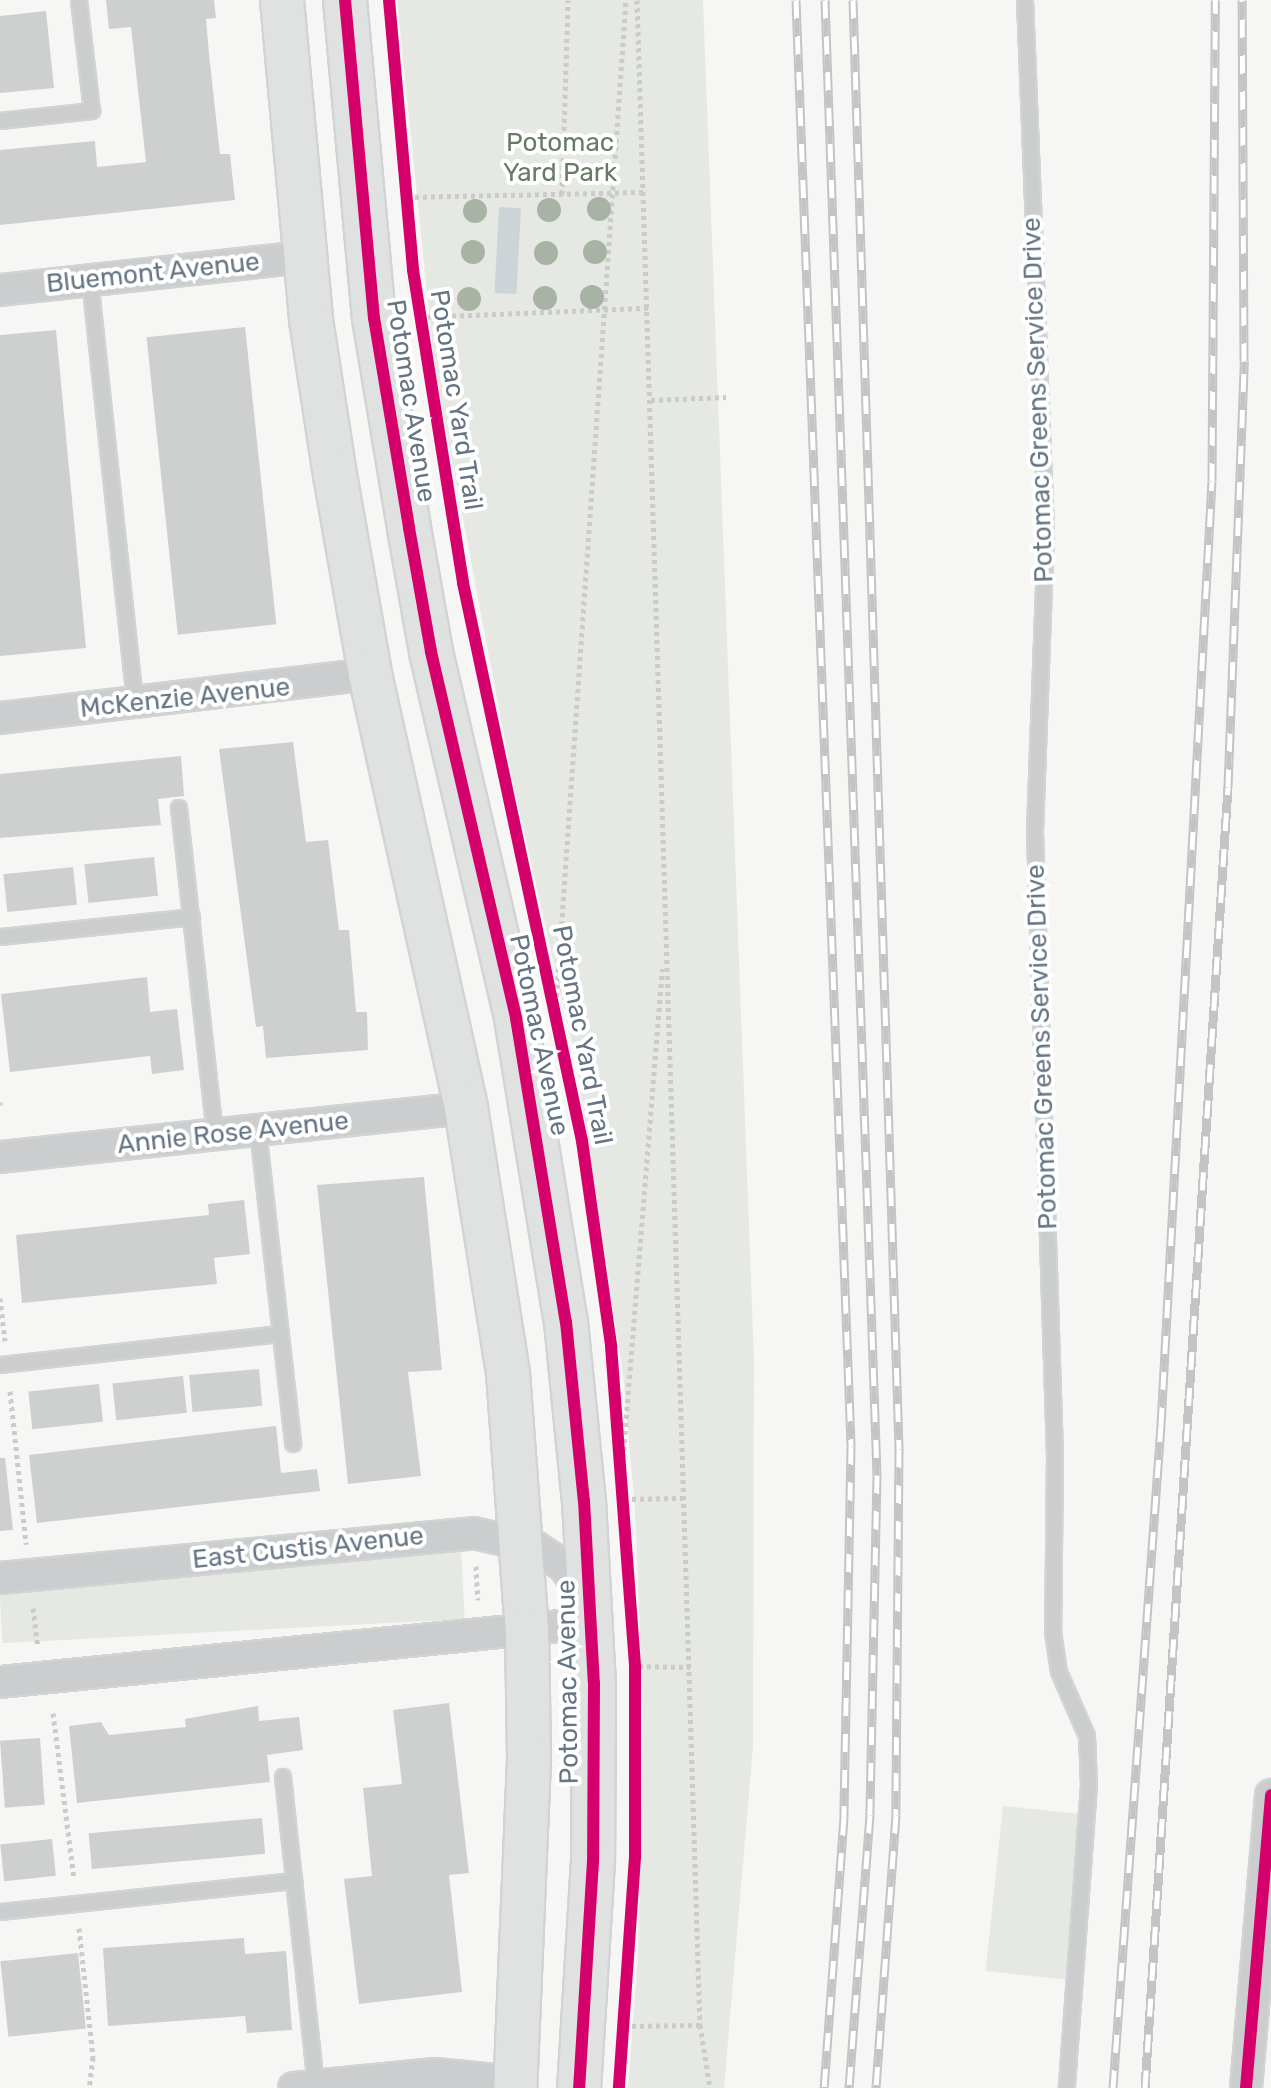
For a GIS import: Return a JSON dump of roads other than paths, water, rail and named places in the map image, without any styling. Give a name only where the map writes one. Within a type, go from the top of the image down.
[{"type":"street","name":"Potomac Avenue","points":[[282,0],[305,257],[370,674],[466,1108],[508,1373],[527,1629],[528,1815],[515,2085]]},
{"type":"street","name":"Potomac Avenue","points":[[345,0],[374,318],[431,652],[516,1018],[549,1200],[577,1415],[590,1613],[593,1861],[579,2088]]},
{"type":"street","name":"Bluemont Avenue","points":[[0,290],[305,257]]},
{"type":"street","name":"McKenzie Avenue","points":[[0,718],[370,674]]},
{"type":"street","name":"Annie Rose Avenue","points":[[0,1157],[466,1108]]},
{"type":"street","name":"East Custis Avenue","points":[[0,1578],[459,1533],[520,1540],[564,1566],[590,1613]]},
{"type":"street","points":[[0,1682],[527,1629],[590,1613]]},
{"type":"street","points":[[1255,2076],[1271,1795]]},
{"type":"street","points":[[305,2087],[435,2074],[515,2085]]},
{"type":"lane","points":[[0,121],[92,111],[79,0]]},
{"type":"lane","name":"Potomac Greens Service Drive","points":[[1025,0],[1046,531],[1035,833],[1055,1455],[1053,1632],[1059,1672],[1087,1736],[1089,1785],[1067,2088]]},
{"type":"lane","points":[[90,280],[135,703]]},
{"type":"lane","points":[[179,808],[215,1134]]},
{"type":"lane","points":[[0,937],[192,917]]},
{"type":"lane","points":[[258,1130],[293,1444]]},
{"type":"lane","points":[[4,1365],[280,1334]]},
{"type":"lane","points":[[283,1777],[294,1881],[305,2087]]},
{"type":"lane","points":[[0,1912],[294,1881]]},
{"type":"railway","points":[[796,0],[851,1446],[844,1817],[824,2088]]},
{"type":"railway","points":[[825,0],[877,1475],[870,1815],[849,2088]]},
{"type":"railway","points":[[853,0],[899,1449],[896,1815],[876,2088]]},
{"type":"railway","points":[[1113,2088],[1161,1425],[1212,481],[1215,0]]},
{"type":"railway","points":[[1145,2088],[1228,787],[1244,361],[1242,0]]},
{"type":"park label","name":"Potomac Yard Park","points":[[560,158]]}]
